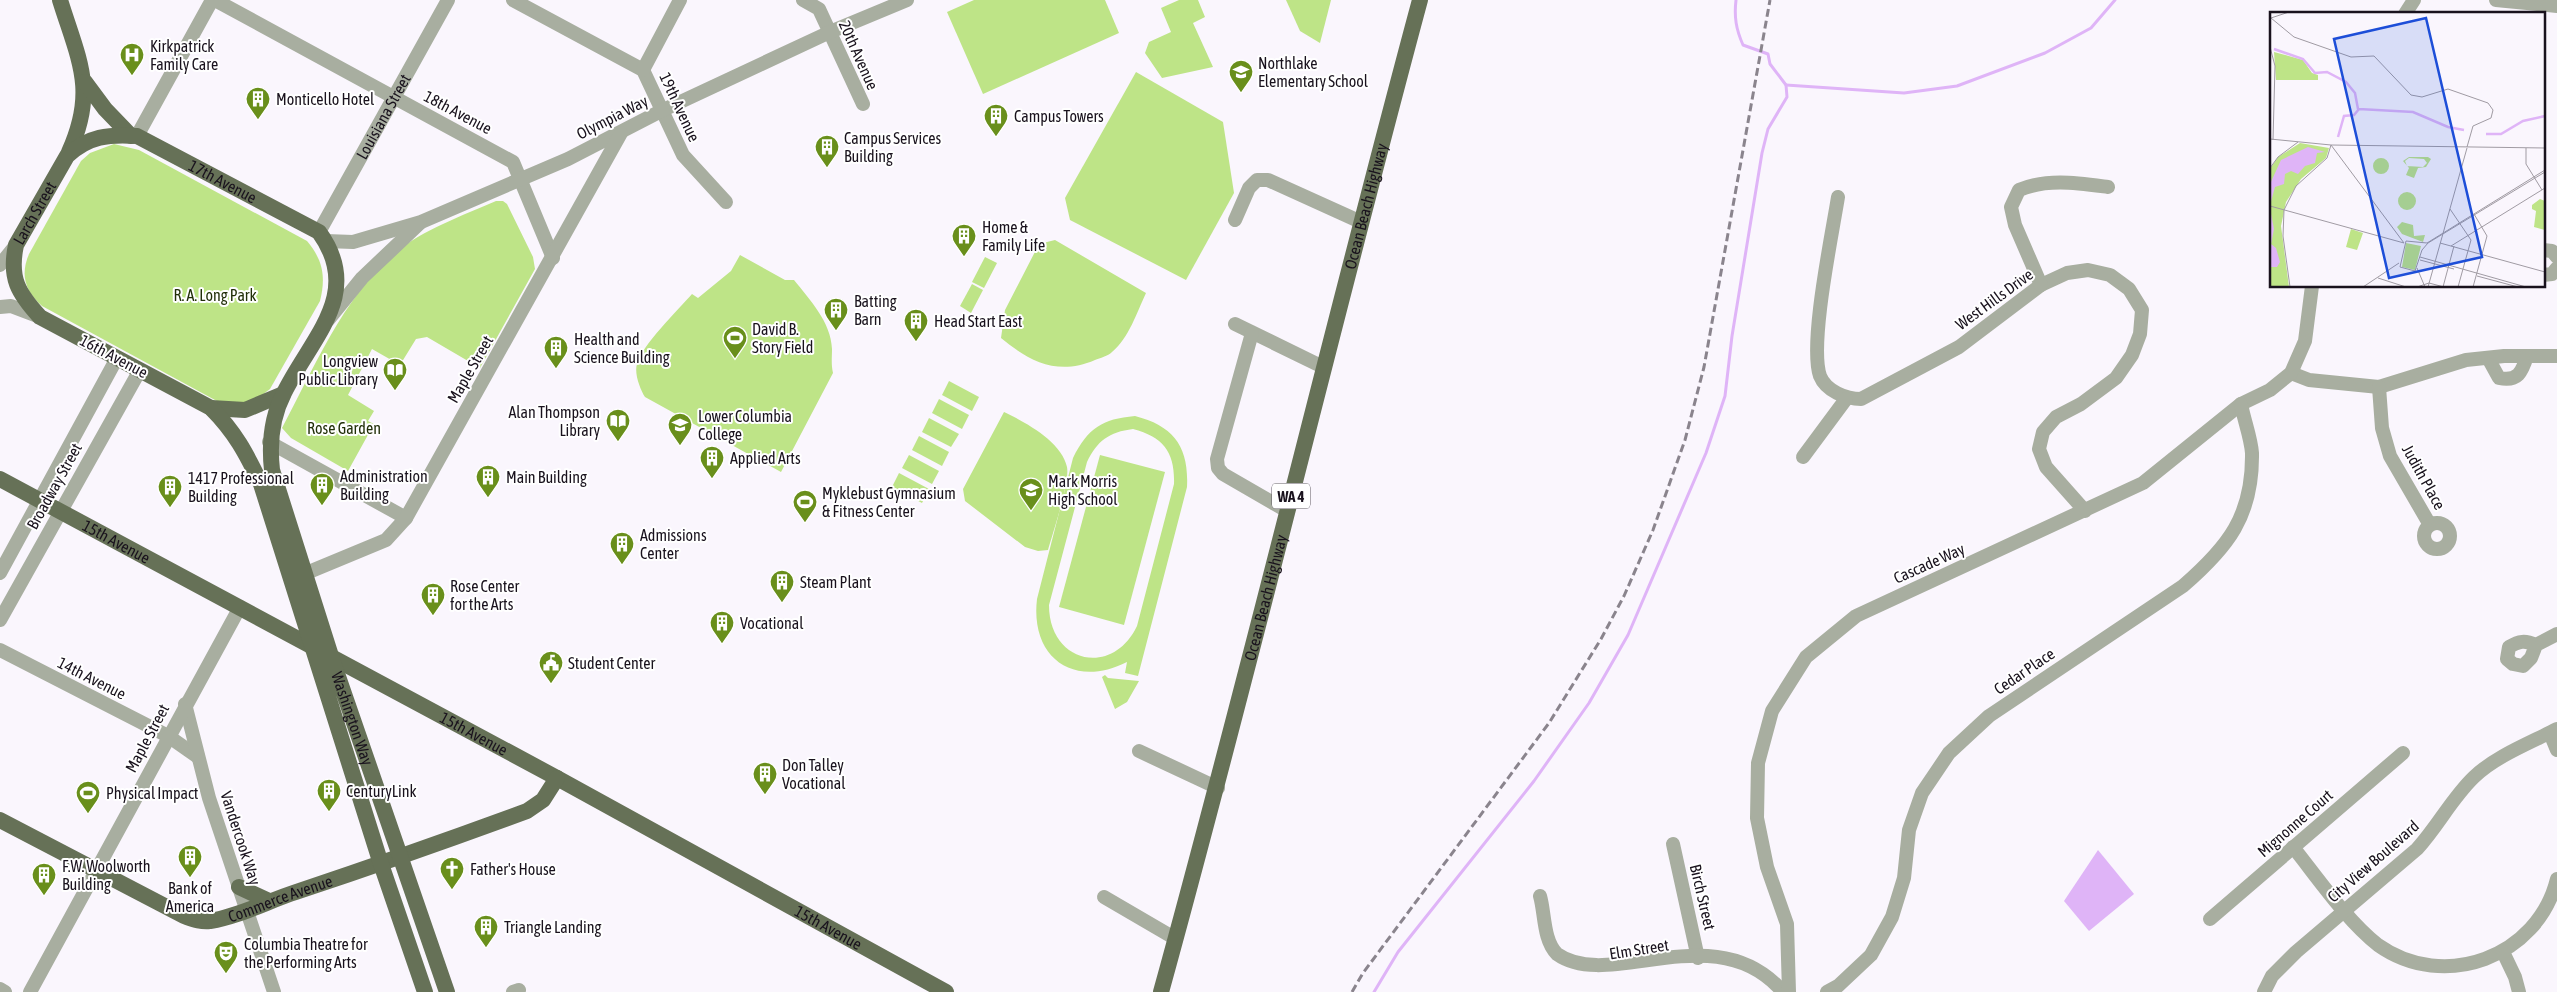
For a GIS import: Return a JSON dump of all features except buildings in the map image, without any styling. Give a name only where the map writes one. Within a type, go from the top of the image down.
[{"type":"main road","points":[[60,0],[85,82],[105,109],[134,136]]},
{"type":"main road","name":"Ocean Beach Highway","points":[[1161,992],[1218,788],[1361,222],[1420,0]]},
{"type":"main road","points":[[67,156],[78,133],[83,113],[85,82]]},
{"type":"main road","name":"17th Avenue","points":[[89,140],[102,136],[134,136],[322,237]]},
{"type":"main road","name":"Larch Street","points":[[23,298],[15,282],[13,260],[16,245],[67,156],[78,146],[89,140]]},
{"type":"main road","points":[[269,442],[283,394],[328,320],[338,284],[336,264],[322,237]]},
{"type":"main road","name":"16th Avenue","points":[[23,298],[40,317],[211,408],[242,444],[264,496]]},
{"type":"main road","name":"16th Avenue","points":[[211,408],[245,410],[283,394]]},
{"type":"main road","name":"Washington Way","points":[[269,442],[272,470],[304,574],[448,992]]},
{"type":"main road","name":"15th Avenue","points":[[0,479],[557,778],[946,992]]},
{"type":"main road","name":"Washington Way","points":[[264,496],[381,864],[425,992]]},
{"type":"main road","name":"Commerce Avenue","points":[[0,820],[184,916],[198,921],[209,921],[246,911],[269,901],[402,857],[527,811],[542,800],[557,778]]},
{"type":"main road","points":[[239,887],[269,901]]},
{"type":"street","name":"18th Avenue","points":[[213,0],[512,162],[553,258]]},
{"type":"street","points":[[134,136],[213,0]]},
{"type":"street","name":"Louisiana Street","points":[[322,237],[448,0]]},
{"type":"street","name":"19th Avenue","points":[[513,0],[643,70],[683,155],[726,202]]},
{"type":"street","points":[[643,70],[680,0]]},
{"type":"street","name":"20th Avenue","points":[[803,0],[819,9],[863,104]]},
{"type":"street","name":"Olympia Way","points":[[322,237],[354,242],[421,222],[520,180],[621,133],[661,111],[830,32],[907,0]]},
{"type":"street","points":[[2406,12],[2414,0]]},
{"type":"street","points":[[2496,0],[2557,6]]},
{"type":"street","name":"Maple Street","points":[[304,574],[386,540],[406,518],[553,258],[621,133]]},
{"type":"street","points":[[1235,220],[1249,188],[1256,180],[1268,180],[1361,222]]},
{"type":"street","points":[[2041,285],[2015,225],[2011,207],[2019,190],[2031,185],[2071,182],[2108,187]]},
{"type":"street","points":[[1803,457],[1846,399],[1831,388],[1820,376],[1817,350],[1838,197]]},
{"type":"street","points":[[328,320],[362,278],[421,222]]},
{"type":"street","points":[[0,265],[16,245]]},
{"type":"street","points":[[2544,250],[2552,251],[2557,257]]},
{"type":"street","points":[[2544,275],[2552,274],[2557,268]]},
{"type":"street","name":"West Hills Drive","points":[[1846,399],[1861,399],[1959,347],[2041,285],[2067,273],[2088,270],[2110,275],[2129,289],[2142,310],[2138,341],[2132,355],[2116,378],[2081,404],[2056,417],[2043,432],[2039,449],[2046,467],[2085,511]]},
{"type":"street","name":"Cascade Way","points":[[1789,992],[1787,924],[1767,867],[1757,818],[1758,763],[1772,711],[1806,657],[1856,616],[2143,483],[2241,404],[2270,390],[2291,373],[2305,341],[2312,288]]},
{"type":"street","points":[[0,307],[11,306],[40,317]]},
{"type":"street","points":[[1235,324],[1324,368]]},
{"type":"street","points":[[1252,333],[1217,460],[1218,468],[1223,474],[1287,511]]},
{"type":"street","points":[[2488,358],[2498,378],[2509,380],[2516,378],[2522,370],[2526,356]]},
{"type":"street","points":[[2291,373],[2309,380],[2379,387],[2466,360],[2557,356]]},
{"type":"street","name":"Broadway Street","points":[[0,573],[117,358]]},
{"type":"street","name":"Broadway Street","points":[[0,620],[140,370]]},
{"type":"street","name":"Judith Place","points":[[2379,387],[2382,428],[2390,456],[2430,525]]},
{"type":"street","name":"Cedar Place","points":[[1827,992],[1838,986],[1871,955],[1892,917],[1904,878],[1909,830],[1922,793],[1949,753],[1989,716],[2184,586],[2213,560],[2234,533],[2247,500],[2252,452],[2241,404]]},
{"type":"street","points":[[269,442],[406,518]]},
{"type":"street","name":"Maple Street","points":[[30,992],[185,704],[240,607]]},
{"type":"street","points":[[2536,645],[2557,634]]},
{"type":"street","name":"14th Avenue","points":[[0,650],[168,736]]},
{"type":"street","name":"Vandercook Way","points":[[185,704],[198,757],[246,911],[274,992]]},
{"type":"street","points":[[2553,731],[2557,750]]},
{"type":"street","name":"City View Boulevard","points":[[2264,992],[2272,976],[2344,910],[2417,849],[2434,830],[2459,794],[2476,776],[2504,757],[2553,731]]},
{"type":"street","points":[[168,736],[198,757]]},
{"type":"street","points":[[1138,751],[1218,788]]},
{"type":"street","name":"Mignonne Court","points":[[2210,918],[2402,753]]},
{"type":"street","name":"Birch Street","points":[[1672,844],[1698,958]]},
{"type":"street","points":[[2293,847],[2344,910],[2378,945],[2404,960],[2433,967],[2466,965],[2492,958],[2517,944],[2538,920],[2554,892],[2557,879]]},
{"type":"street","name":"Elm Street","points":[[1540,896],[1546,916],[1546,933],[1556,953],[1577,967],[1605,972],[1698,958],[1724,960],[1751,968],[1776,984],[1783,992]]},
{"type":"street","points":[[1104,897],[1176,939]]},
{"type":"street","points":[[2503,952],[2515,976],[2518,992]]},
{"type":"street","points":[[0,990],[5,992]]},
{"type":"green space","points":[[974,0],[1105,0],[1119,33],[983,94],[947,12]]},
{"type":"green space","points":[[1179,0],[1198,0],[1205,17],[1193,23],[1213,67],[1162,78],[1145,53],[1149,42],[1171,32],[1161,8]]},
{"type":"green space","points":[[1286,0],[1331,0],[1320,43],[1300,31]]},
{"type":"green space","points":[[1136,72],[1223,122],[1234,193],[1186,280],[1070,220],[1065,198]]},
{"type":"green space","name":"R. A. Long Park","points":[[114,144],[139,150],[307,241],[317,255],[323,276],[320,301],[270,389],[250,404],[226,406],[42,306],[28,288],[25,269],[29,254],[81,161],[90,153]]},
{"type":"green space","name":"Rose Garden","points":[[496,201],[503,201],[507,204],[533,257],[535,269],[480,368],[427,337],[416,339],[400,365],[372,349],[348,395],[374,411],[368,421],[374,424],[348,471],[291,438],[282,428],[331,335],[360,290],[377,270],[406,244],[418,237]]},
{"type":"green space","points":[[1055,240],[1146,293],[1128,332],[1118,346],[1108,355],[1082,365],[1069,367],[1045,364],[1023,354],[1001,338],[1005,310],[1039,244]]},
{"type":"green space","name":"David B. Story Field","points":[[740,255],[785,280],[794,280],[819,312],[831,339],[833,373],[781,472],[645,397],[637,376],[636,368],[640,356],[661,328],[692,294],[698,298],[731,271]]},
{"type":"green space","points":[[985,257],[997,263],[984,288],[972,282]]},
{"type":"green space","points":[[972,284],[983,290],[971,313],[960,306]]},
{"type":"green space","points":[[949,381],[979,397],[972,411],[942,395]]},
{"type":"green space","points":[[939,399],[969,415],[962,429],[932,413]]},
{"type":"green space","points":[[1004,412],[1042,434],[1058,449],[1067,467],[1064,495],[1048,550],[1038,551],[1025,547],[965,501],[963,489]]},
{"type":"green space","points":[[1135,416],[1149,420],[1169,432],[1182,450],[1187,473],[1187,487],[1138,676],[1125,673],[1127,662],[1108,669],[1090,672],[1073,669],[1060,663],[1048,652],[1041,638],[1037,620],[1037,599],[1073,458],[1084,439],[1097,427],[1123,417]],"holes":[[[1133,429],[1144,432],[1166,448],[1172,463],[1174,484],[1137,626],[1126,642],[1113,653],[1098,658],[1084,657],[1070,651],[1059,640],[1052,625],[1049,605],[1087,462],[1095,448],[1111,435]]]},
{"type":"green space","points":[[929,418],[959,434],[951,447],[922,432]]},
{"type":"green space","points":[[919,436],[949,452],[942,466],[912,450]]},
{"type":"green space","points":[[909,455],[939,471],[932,484],[902,468]]},
{"type":"green space","points":[[1100,455],[1165,472],[1124,625],[1059,607]]},
{"type":"green space","points":[[899,473],[929,489],[922,503],[892,487]]},
{"type":"green space","points":[[1105,675],[1108,678],[1139,681],[1127,702],[1115,709],[1102,677]]},
{"type":"shaded area","points":[[2098,850],[2134,894],[2089,931],[2064,901]]},
{"type":"waterway","points":[[1374,992],[1398,952],[1534,781],[1589,703],[1628,635],[1706,453],[1725,396],[1732,336],[1762,153],[1768,129],[1787,97],[1786,85],[1770,64],[1768,54],[1743,45],[1736,23],[1736,0]]},
{"type":"waterway","points":[[1786,85],[1904,93],[1957,86],[2045,53],[2091,28],[2115,0]]},
{"type":"railway","points":[[1352,992],[1363,973],[1549,723],[1601,639],[1624,596],[1653,530],[1685,440],[1704,367],[1770,0]]},
{"type":"place","name":"Kirkpatrick Family Care","points":[[132,76]]},
{"type":"place","name":"Northlake Elementary School","points":[[1241,93]]},
{"type":"place","name":"Monticello Hotel","points":[[258,120]]},
{"type":"place","name":"Campus Towers","points":[[996,137]]},
{"type":"place","name":"Campus Services Building","points":[[827,168]]},
{"type":"place","name":"Home & Family Life","points":[[964,257]]},
{"type":"place","name":"Batting Barn","points":[[836,331]]},
{"type":"place","name":"Head Start East","points":[[916,342]]},
{"type":"place","name":"David B. Story Field","points":[[735,359]]},
{"type":"place","name":"Health and Science Building","points":[[556,369]]},
{"type":"place","name":"Longview Public Library","points":[[395,391]]},
{"type":"place","name":"Alan Thompson Library","points":[[618,442]]},
{"type":"place","name":"Lower Columbia College","points":[[680,446]]},
{"type":"place","name":"Applied Arts","points":[[712,479]]},
{"type":"place","name":"Main Building","points":[[488,498]]},
{"type":"place","name":"Administration Building","points":[[322,506]]},
{"type":"place","name":"1417 Professional Building","points":[[170,508]]},
{"type":"place","name":"Mark Morris High School","points":[[1031,511]]},
{"type":"place","name":"Myklebust Gymnasium & Fitness Center","points":[[805,523]]},
{"type":"place","name":"Admissions Center","points":[[622,565]]},
{"type":"place","name":"Steam Plant","points":[[782,603]]},
{"type":"place","name":"Rose Center for the Arts","points":[[433,616]]},
{"type":"place","name":"Vocational","points":[[722,644]]},
{"type":"place","name":"Student Center","points":[[551,684]]},
{"type":"place","name":"Don Talley Vocational","points":[[765,795]]},
{"type":"place","name":"CenturyLink","points":[[329,812]]},
{"type":"place","name":"Physical Impact","points":[[88,814]]},
{"type":"place","name":"Bank of America","points":[[190,878]]},
{"type":"place","name":"Father's House","points":[[452,890]]},
{"type":"place","name":"F.W. Woolworth Building","points":[[44,896]]},
{"type":"place","name":"Triangle Landing","points":[[486,948]]},
{"type":"place","name":"Columbia Theatre for the Performing Arts","points":[[226,974]]}]
